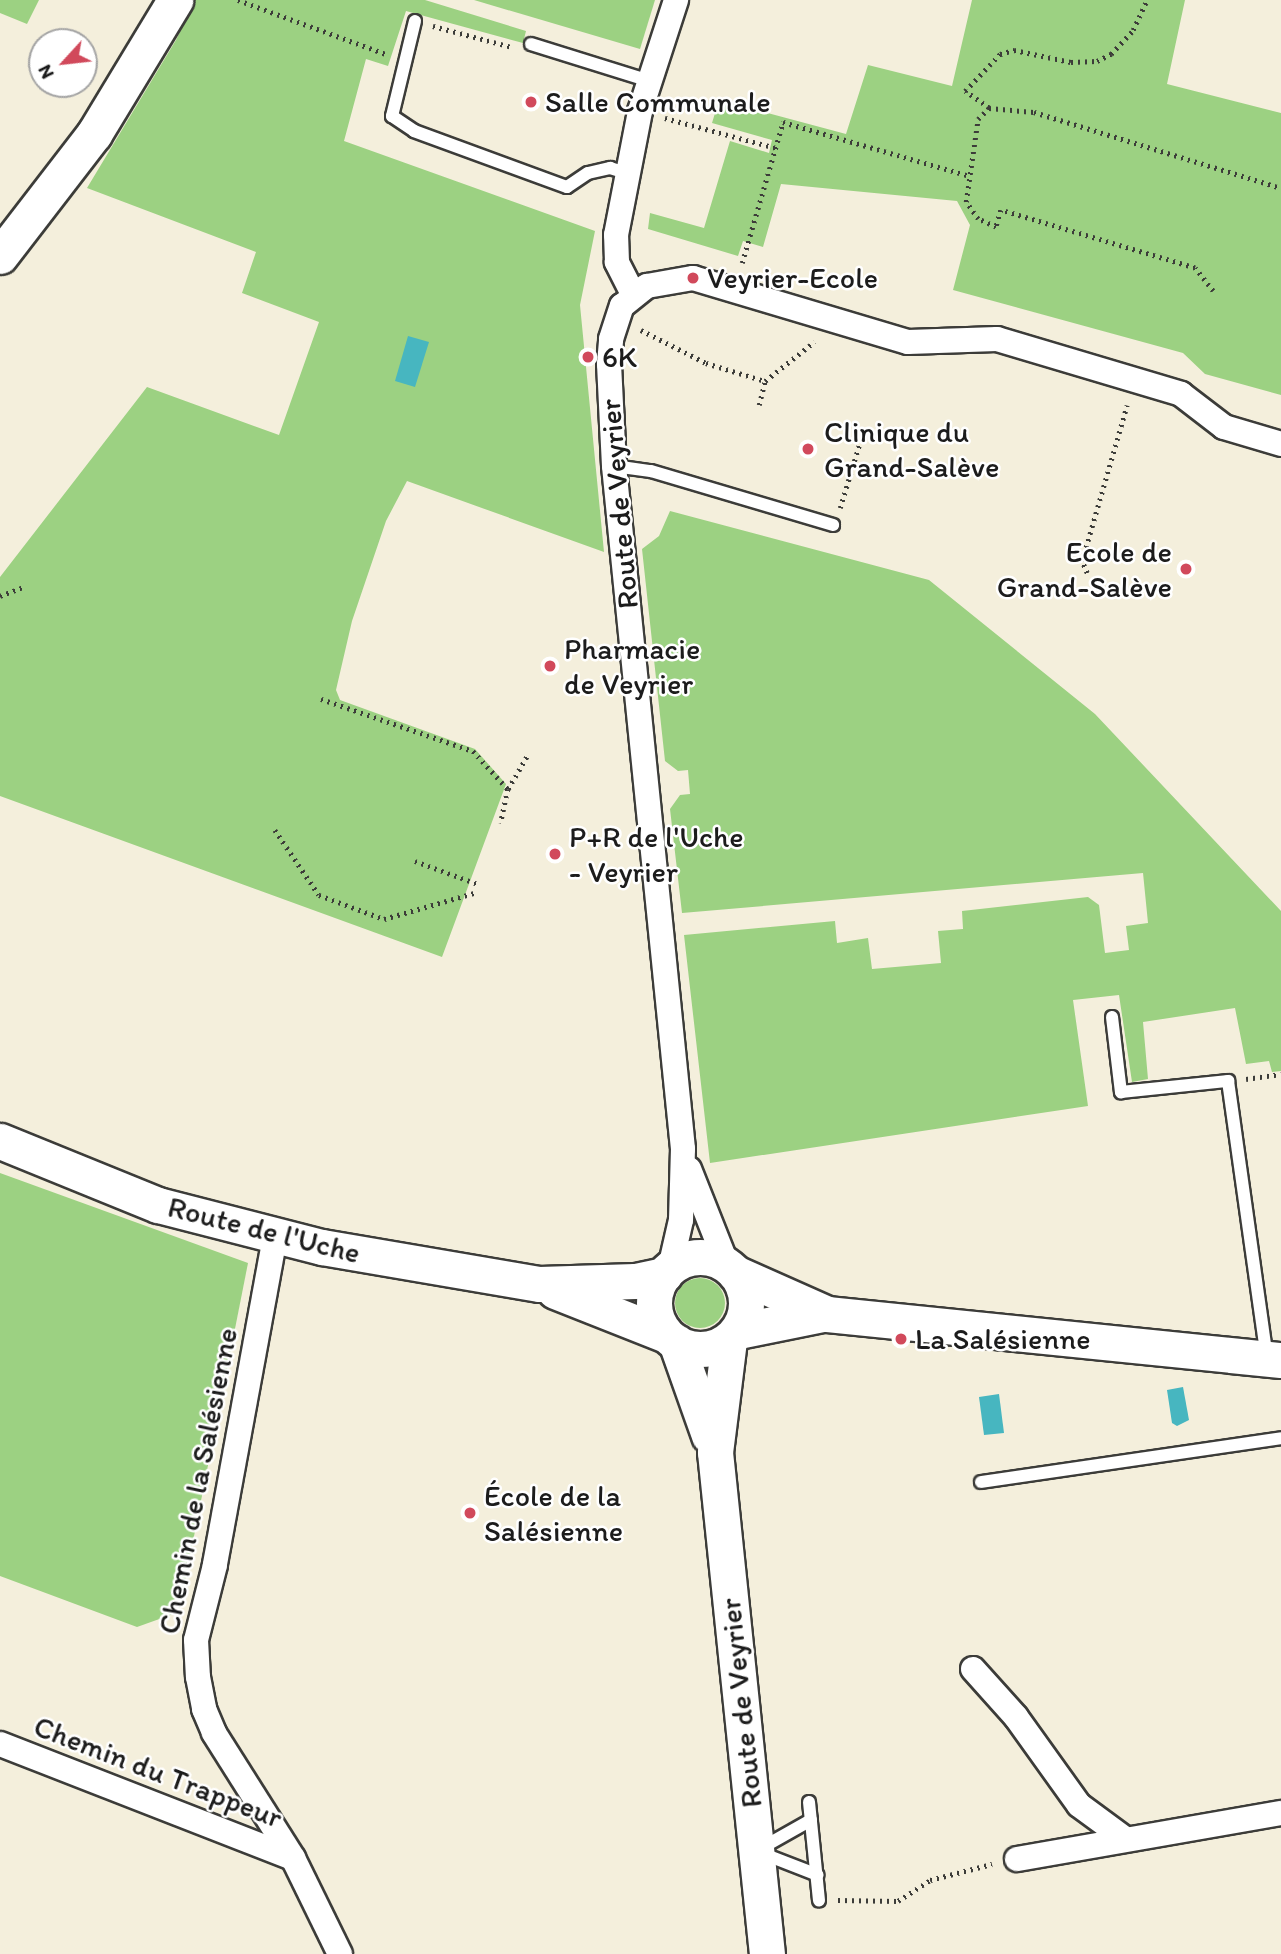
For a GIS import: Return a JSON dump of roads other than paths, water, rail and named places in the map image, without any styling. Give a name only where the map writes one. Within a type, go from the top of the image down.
[{"type":"street","points":[[0,256],[100,125],[175,0]]},
{"type":"street","points":[[676,0],[650,81],[626,173],[616,251],[632,294],[663,280],[693,278],[908,342],[997,340],[1181,394],[1224,427],[1281,444]]},
{"type":"street","name":"Route de Veyrier","points":[[632,294],[622,306],[611,339],[614,466],[682,1149],[681,1220],[667,1271]]},
{"type":"street","name":"Route de l'Uche","points":[[0,1141],[104,1186],[275,1237],[539,1284],[635,1281],[667,1271]]},
{"type":"street","name":"Route de Veyrier","points":[[682,1149],[715,1243],[731,1269]]},
{"type":"street","name":"Chemin de la Salésienne","points":[[275,1237],[215,1565],[196,1640],[204,1709],[214,1733],[293,1858],[340,1954]]},
{"type":"street","points":[[827,1314],[731,1269],[692,1258],[667,1271],[654,1305],[671,1339],[697,1350],[734,1335],[827,1314],[1274,1358]]},
{"type":"street","points":[[731,1269],[746,1295],[734,1335]]},
{"type":"street","name":"Route de l'Uche","points":[[539,1284],[671,1339]]},
{"type":"street","name":"Route de Veyrier","points":[[734,1335],[715,1452],[767,1954]]},
{"type":"street","name":"Route de Veyrier","points":[[671,1339],[715,1452]]},
{"type":"street","points":[[973,1669],[1016,1717],[1079,1805],[1124,1838]]},
{"type":"street","name":"Chemin du Trappeur","points":[[0,1744],[293,1858]]},
{"type":"street","points":[[1017,1859],[1124,1838],[1281,1813]]},
{"type":"lane","points":[[415,21],[392,116],[414,131],[567,187],[588,173],[610,168],[626,173]]},
{"type":"lane","points":[[531,44],[650,81]]},
{"type":"lane","points":[[614,466],[651,471],[833,525]]},
{"type":"lane","points":[[1112,1017],[1121,1092],[1228,1081],[1274,1358]]},
{"type":"lane","points":[[981,1482],[1281,1438]]},
{"type":"lane","points":[[809,1802],[819,1900]]},
{"type":"lane","points":[[756,1851],[811,1820]]},
{"type":"lane","points":[[756,1851],[818,1875]]},
{"type":"water","points":[[408,336],[429,342],[415,387],[395,381]]},
{"type":"water","points":[[1183,1387],[1189,1420],[1177,1426],[1172,1423],[1167,1390]]},
{"type":"water","points":[[999,1394],[1004,1433],[984,1435],[979,1397]]},
{"type":"place","name":"Salle Communale","points":[[531,102]]},
{"type":"place","name":"Veyrier-Ecole","points":[[693,278]]},
{"type":"place","name":"6K","points":[[588,357]]},
{"type":"place","name":"Clinique du Grand-Salève","points":[[808,449]]},
{"type":"place","name":"Ecole de Grand-Salève","points":[[1186,569]]},
{"type":"place","name":"Pharmacie de Veyrier","points":[[550,666]]},
{"type":"place","name":"P+R de l'Uche - Veyrier","points":[[555,854]]},
{"type":"place","name":"La Salésienne","points":[[901,1339]]},
{"type":"place","name":"École de la Salésienne","points":[[470,1513]]}]
